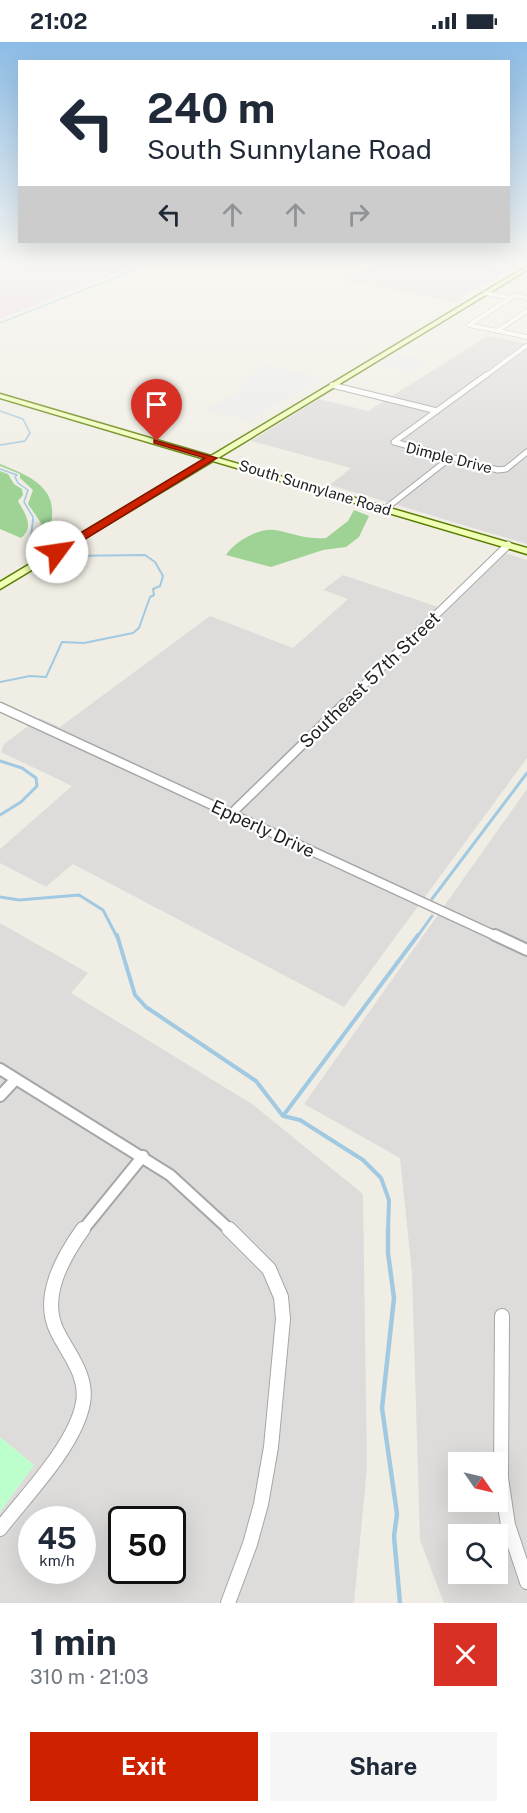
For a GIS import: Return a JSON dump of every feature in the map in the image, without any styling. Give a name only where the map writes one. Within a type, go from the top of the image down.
[{"type":"main road","points":[[0,586],[415,335]]},
{"type":"main road","name":"South Sunnylane Road","points":[[0,396],[527,551]]},
{"type":"street","points":[[332,385],[437,411],[526,346]]},
{"type":"street","name":"Dimple Drive","points":[[437,411],[396,439],[395,443],[504,470],[527,452]]},
{"type":"street","points":[[385,509],[450,458]]},
{"type":"street","name":"Southeast 57th Street","points":[[231,814],[508,545]]},
{"type":"street","name":"Epperly Drive","points":[[0,707],[527,950]]},
{"type":"street","points":[[0,1070],[143,1156],[170,1175],[228,1224],[269,1269],[281,1297],[283,1319],[272,1447],[261,1504],[250,1544],[228,1603]]},
{"type":"street","points":[[0,1096],[15,1080]]},
{"type":"street","points":[[0,1529],[61,1446],[82,1407],[84,1383],[52,1317],[52,1293],[58,1267],[74,1243],[143,1156]]},
{"type":"street","points":[[502,1316],[501,1478],[508,1525],[527,1582]]},
{"type":"shaded area","points":[[488,336],[527,344],[527,544],[330,485],[351,468],[251,441],[319,399],[368,411]]},
{"type":"shaded area","points":[[397,354],[428,361],[412,372],[380,365]]},
{"type":"shaded area","points":[[269,365],[322,378],[248,421],[205,410],[246,387],[241,380]]},
{"type":"shaded area","points":[[505,553],[527,560],[527,758],[344,1007],[73,864],[46,887],[0,863],[0,849],[72,786],[1,752],[4,744],[39,718],[60,727],[210,616],[293,648],[348,599],[323,590],[343,575],[447,610]]},
{"type":"shaded area","points":[[527,789],[527,1603],[444,1603],[420,1540],[412,1273],[400,1158],[304,1104]]},
{"type":"shaded area","points":[[0,923],[88,973],[71,993],[252,1104],[363,1194],[367,1468],[354,1603],[0,1603],[0,1512],[34,1465],[0,1437]]},
{"type":"green space","points":[[0,464],[33,480],[46,492],[52,509],[53,538],[47,545],[36,535],[41,523],[28,504],[33,490],[20,478],[20,474]]},
{"type":"green space","points":[[0,471],[8,474],[14,484],[22,489],[23,495],[18,501],[28,524],[21,538],[0,529]]},
{"type":"green space","points":[[354,510],[369,516],[359,537],[346,547],[323,550],[271,567],[226,555],[229,550],[247,537],[262,531],[275,530],[306,537],[326,538],[348,521]]},
{"type":"green space","points":[[0,1437],[34,1465],[0,1512]]},
{"type":"waterway","points":[[0,411],[23,419],[30,433],[25,441],[0,445]]},
{"type":"waterway","points":[[0,469],[17,475],[15,477],[18,483],[28,490],[24,502],[33,520]]},
{"type":"waterway","points":[[0,682],[30,676],[46,677],[62,642],[84,643],[133,633],[139,628],[150,597],[154,595],[153,589],[160,586],[163,576],[155,562],[145,555],[61,556],[30,545],[33,520]]},
{"type":"waterway","points":[[0,761],[22,768],[36,778],[37,786],[21,802],[0,815]]},
{"type":"waterway","points":[[432,899],[527,773]]},
{"type":"waterway","points":[[0,897],[19,900],[79,895],[103,910],[117,937]]},
{"type":"waterway","points":[[417,937],[432,916]]},
{"type":"waterway","points":[[117,935],[135,995],[146,1007],[256,1081],[283,1116]]},
{"type":"waterway","points":[[283,1116],[418,935]]},
{"type":"waterway","points":[[283,1116],[300,1120],[363,1160],[381,1178],[389,1200],[388,1231]]},
{"type":"waterway","points":[[388,1231],[388,1253],[394,1298],[382,1408],[397,1514],[394,1536],[400,1603]]},
{"type":"route","points":[[57,552],[212,458],[157,441]]}]
